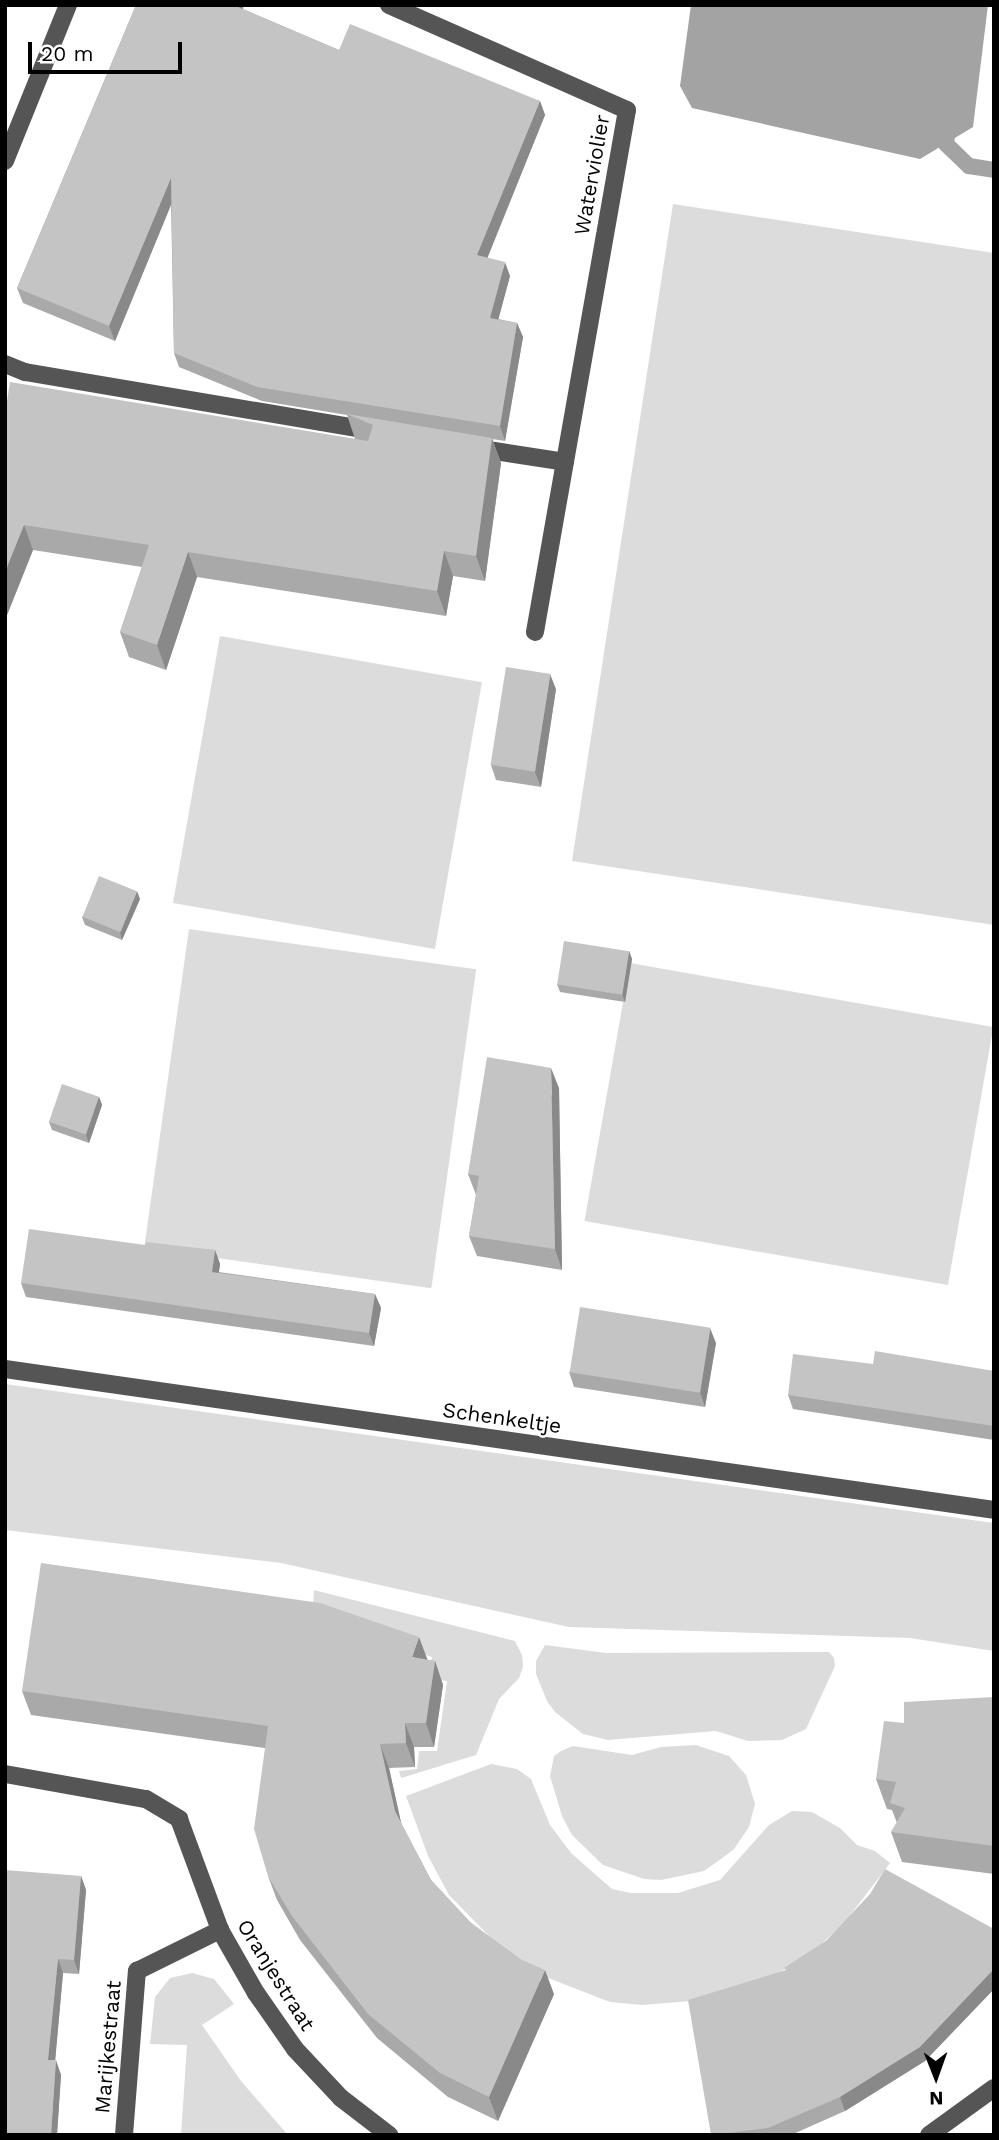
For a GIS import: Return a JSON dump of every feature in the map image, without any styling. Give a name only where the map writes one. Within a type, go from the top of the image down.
[{"type":"street","points":[[5,161],[68,5]]},
{"type":"street","name":"Waterviolier","points":[[389,5],[627,110],[535,632]]},
{"type":"street","points":[[5,364],[38,375],[387,433]]},
{"type":"street","points":[[456,444],[565,462]]},
{"type":"street","name":"Schenkeltje","points":[[5,1369],[994,1510]]},
{"type":"street","name":"Oranjestraat","points":[[5,1774],[146,1799],[179,1819],[220,1930],[256,1993],[295,2049],[341,2098],[389,2135]]},
{"type":"street","name":"Marijkestraat","points":[[124,2135],[137,1971],[220,1930]]},
{"type":"street","points":[[929,2135],[994,2088]]},
{"type":"shaded area","points":[[691,5],[988,5],[973,127],[920,159],[692,108],[680,86]]},
{"type":"shaded area","points":[[673,204],[994,253],[994,925],[572,861]]},
{"type":"shaded area","points":[[220,636],[482,682],[435,949],[173,903]]},
{"type":"shaded area","points":[[189,929],[476,969],[431,1288],[144,1248]]},
{"type":"shaded area","points":[[630,963],[993,1027],[948,1285],[585,1221]]},
{"type":"shaded area","points":[[5,1384],[994,1523],[994,1651],[910,1638],[569,1627],[281,1563],[5,1530]]},
{"type":"shaded area","points":[[314,1590],[515,1641],[522,1655],[523,1667],[519,1678],[499,1699],[476,1755],[401,1778],[399,1771],[417,1769],[419,1751],[437,1751],[447,1681],[428,1678],[432,1657],[312,1618]]},
{"type":"shaded area","points":[[545,1645],[606,1653],[829,1652],[834,1658],[835,1666],[806,1729],[782,1740],[748,1741],[716,1731],[608,1740],[583,1734],[555,1712],[547,1701],[536,1674],[536,1661]]},
{"type":"shaded area","points":[[696,1745],[729,1756],[746,1775],[755,1804],[749,1827],[734,1849],[721,1859],[704,1871],[661,1880],[644,1879],[603,1865],[572,1835],[562,1816],[550,1776],[554,1756],[573,1746],[632,1755],[661,1747]]},
{"type":"shaded area","points":[[491,1764],[517,1769],[531,1779],[550,1825],[571,1853],[612,1889],[631,1893],[678,1893],[720,1880],[769,1825],[792,1811],[812,1812],[840,1828],[857,1845],[875,1851],[890,1863],[842,1926],[807,1956],[773,1976],[716,1999],[642,2005],[610,2002],[530,1971],[495,1942],[449,1895],[428,1856],[406,1796]]},
{"type":"shaded area","points":[[192,1973],[214,1979],[234,2004],[202,2025],[241,2081],[288,2135],[181,2135],[187,2045],[150,2044],[155,1997],[170,1978]]},
{"type":"building","points":[[136,5],[233,5],[339,50],[350,24],[540,101],[477,255],[505,262],[490,318],[517,323],[500,426],[257,387],[174,353],[171,178],[109,326],[17,288]]},
{"type":"building","points":[[10,382],[368,441],[373,425],[347,414],[492,438],[476,556],[444,551],[437,591],[188,552],[157,645],[120,632],[149,545],[24,525],[5,572],[5,413]]},
{"type":"building","points":[[506,667],[550,674],[535,772],[491,765]]},
{"type":"building","points":[[99,876],[137,891],[121,932],[83,917]]},
{"type":"building","points":[[564,941],[629,951],[622,995],[557,984]]},
{"type":"building","points":[[487,1057],[551,1068],[555,1249],[469,1236],[479,1176],[468,1174]]},
{"type":"building","points":[[62,1084],[99,1097],[86,1135],[49,1122]]},
{"type":"building","points":[[29,1229],[145,1245],[146,1242],[215,1250],[212,1272],[375,1294],[369,1333],[21,1283]]},
{"type":"building","points":[[580,1307],[710,1328],[700,1393],[570,1372]]},
{"type":"building","points":[[875,1351],[994,1371],[994,1426],[788,1395],[793,1354],[873,1364]]},
{"type":"building","points":[[41,1563],[320,1603],[419,1637],[412,1657],[435,1661],[426,1723],[405,1723],[406,1743],[380,1744],[395,1811],[431,1880],[470,1922],[522,1960],[545,1970],[489,2097],[440,2073],[368,2014],[292,1916],[268,1876],[254,1829],[268,1726],[22,1691]]},
{"type":"building","points":[[994,1697],[994,1846],[891,1832],[905,1808],[890,1803],[896,1782],[876,1779],[884,1721],[904,1723],[904,1702]]},
{"type":"building","points":[[885,1869],[994,1929],[994,1969],[920,2047],[840,2097],[768,2128],[711,2135],[688,2000],[786,1970],[784,1968],[827,1940],[870,1894]]},
{"type":"building","points":[[5,1870],[81,1876],[74,1960],[58,1959],[48,2060],[56,2060],[51,2135],[5,2135]]},
{"type":"waterway","points":[[949,124],[946,144],[969,166],[994,170]]}]
